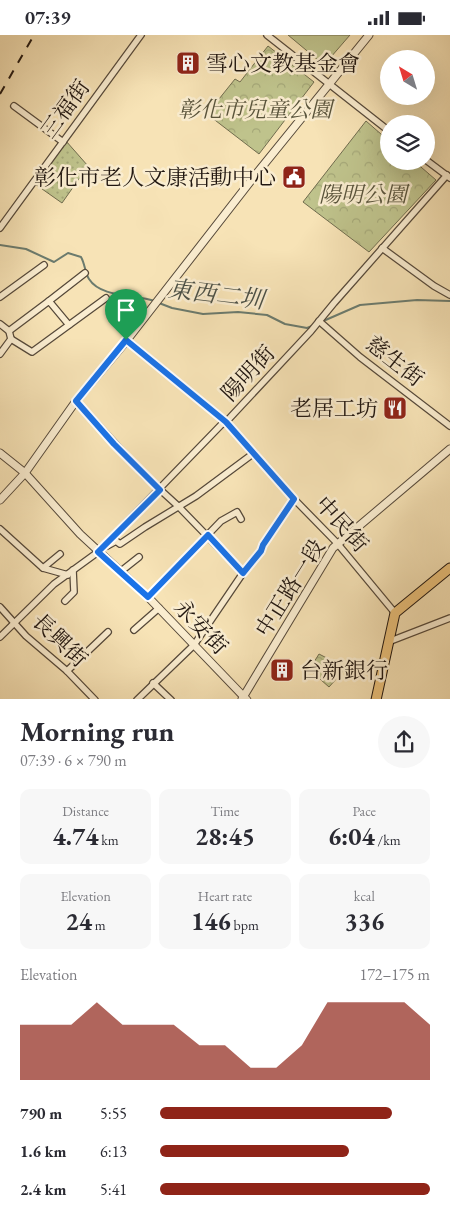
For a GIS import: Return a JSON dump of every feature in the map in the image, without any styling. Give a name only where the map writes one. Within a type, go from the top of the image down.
[{"type":"main road","points":[[376,699],[396,613],[450,568]]},
{"type":"street","name":"三福街","points":[[0,227],[141,35]]},
{"type":"street","points":[[267,35],[380,124]]},
{"type":"street","points":[[0,500],[25,473],[76,401],[368,35]]},
{"type":"street","points":[[14,106],[63,142]]},
{"type":"street","points":[[435,166],[448,177]]},
{"type":"street","name":"陽明街","points":[[0,637],[54,584],[99,551],[160,490],[319,321],[382,248],[448,177]]},
{"type":"street","points":[[382,248],[434,286],[450,295]]},
{"type":"street","points":[[0,297],[44,265]]},
{"type":"street","points":[[9,331],[86,273]]},
{"type":"street","points":[[0,324],[9,331],[11,339],[32,352],[106,298]]},
{"type":"street","points":[[49,301],[69,325]]},
{"type":"street","name":"慈生街","points":[[319,321],[360,357],[450,426]]},
{"type":"street","points":[[0,354],[11,339]]},
{"type":"street","name":"中民街","points":[[126,340],[226,422],[294,499],[337,543],[396,613]]},
{"type":"street","points":[[76,401],[114,444],[208,535],[243,573]]},
{"type":"street","name":"中正路一段","points":[[244,699],[337,543],[450,449]]},
{"type":"street","name":"永安街","points":[[0,453],[25,473],[80,534],[159,608],[244,699]]},
{"type":"street","points":[[99,551],[116,541],[120,544],[131,535],[196,496],[254,453]]},
{"type":"street","points":[[137,699],[194,645],[243,573],[261,551],[263,545],[294,499]]},
{"type":"street","points":[[148,597],[222,521],[237,512],[241,519]]},
{"type":"street","points":[[0,529],[43,569],[68,575]]},
{"type":"street","points":[[43,569],[60,554]]},
{"type":"street","points":[[120,572],[140,557]]},
{"type":"street","points":[[64,601],[74,592],[73,570]]},
{"type":"street","name":"長興街","points":[[0,607],[26,636],[67,671],[95,699]]},
{"type":"street","points":[[134,630],[159,608]]},
{"type":"street","points":[[388,642],[450,618]]},
{"type":"street","points":[[67,671],[108,632]]},
{"type":"street","points":[[153,683],[171,699]]},
{"type":"green space","points":[[288,35],[350,35],[324,65]]},
{"type":"green space","name":"彰化市兒童公園","points":[[268,46],[314,82],[259,154],[207,114],[235,79],[240,82]]},
{"type":"green space","name":"陽明公園","points":[[366,121],[380,133],[380,170],[424,170],[436,180],[369,252],[303,202]]},
{"type":"green space","points":[[66,141],[88,166],[62,203],[35,184]]},
{"type":"green space","points":[[319,654],[346,668],[329,687],[312,672],[319,665],[314,662]]},
{"type":"waterway","name":"東西二圳","points":[[0,245],[26,249],[54,262],[68,253],[81,257],[89,279],[94,285],[119,295],[155,301]]},
{"type":"waterway","name":"東西二圳","points":[[321,322],[360,305],[417,300],[450,301]]},
{"type":"waterway","name":"東西二圳","points":[[159,303],[172,308],[203,314],[238,312],[267,315],[285,324],[307,328],[312,326]]},
{"type":"railway","points":[[0,94],[34,35]]},
{"type":"place","name":"雪心文教基金會","points":[[188,63]]},
{"type":"place","name":"彰化市老人文康活動中心","points":[[294,177]]},
{"type":"place","name":"老居工坊","points":[[395,408]]},
{"type":"place","name":"台新銀行","points":[[282,670]]},
{"type":"route","points":[[126,340],[226,422],[294,499],[263,545],[261,551],[243,573],[208,535],[148,597],[98,552],[160,490],[114,444],[76,401],[126,340]]}]
